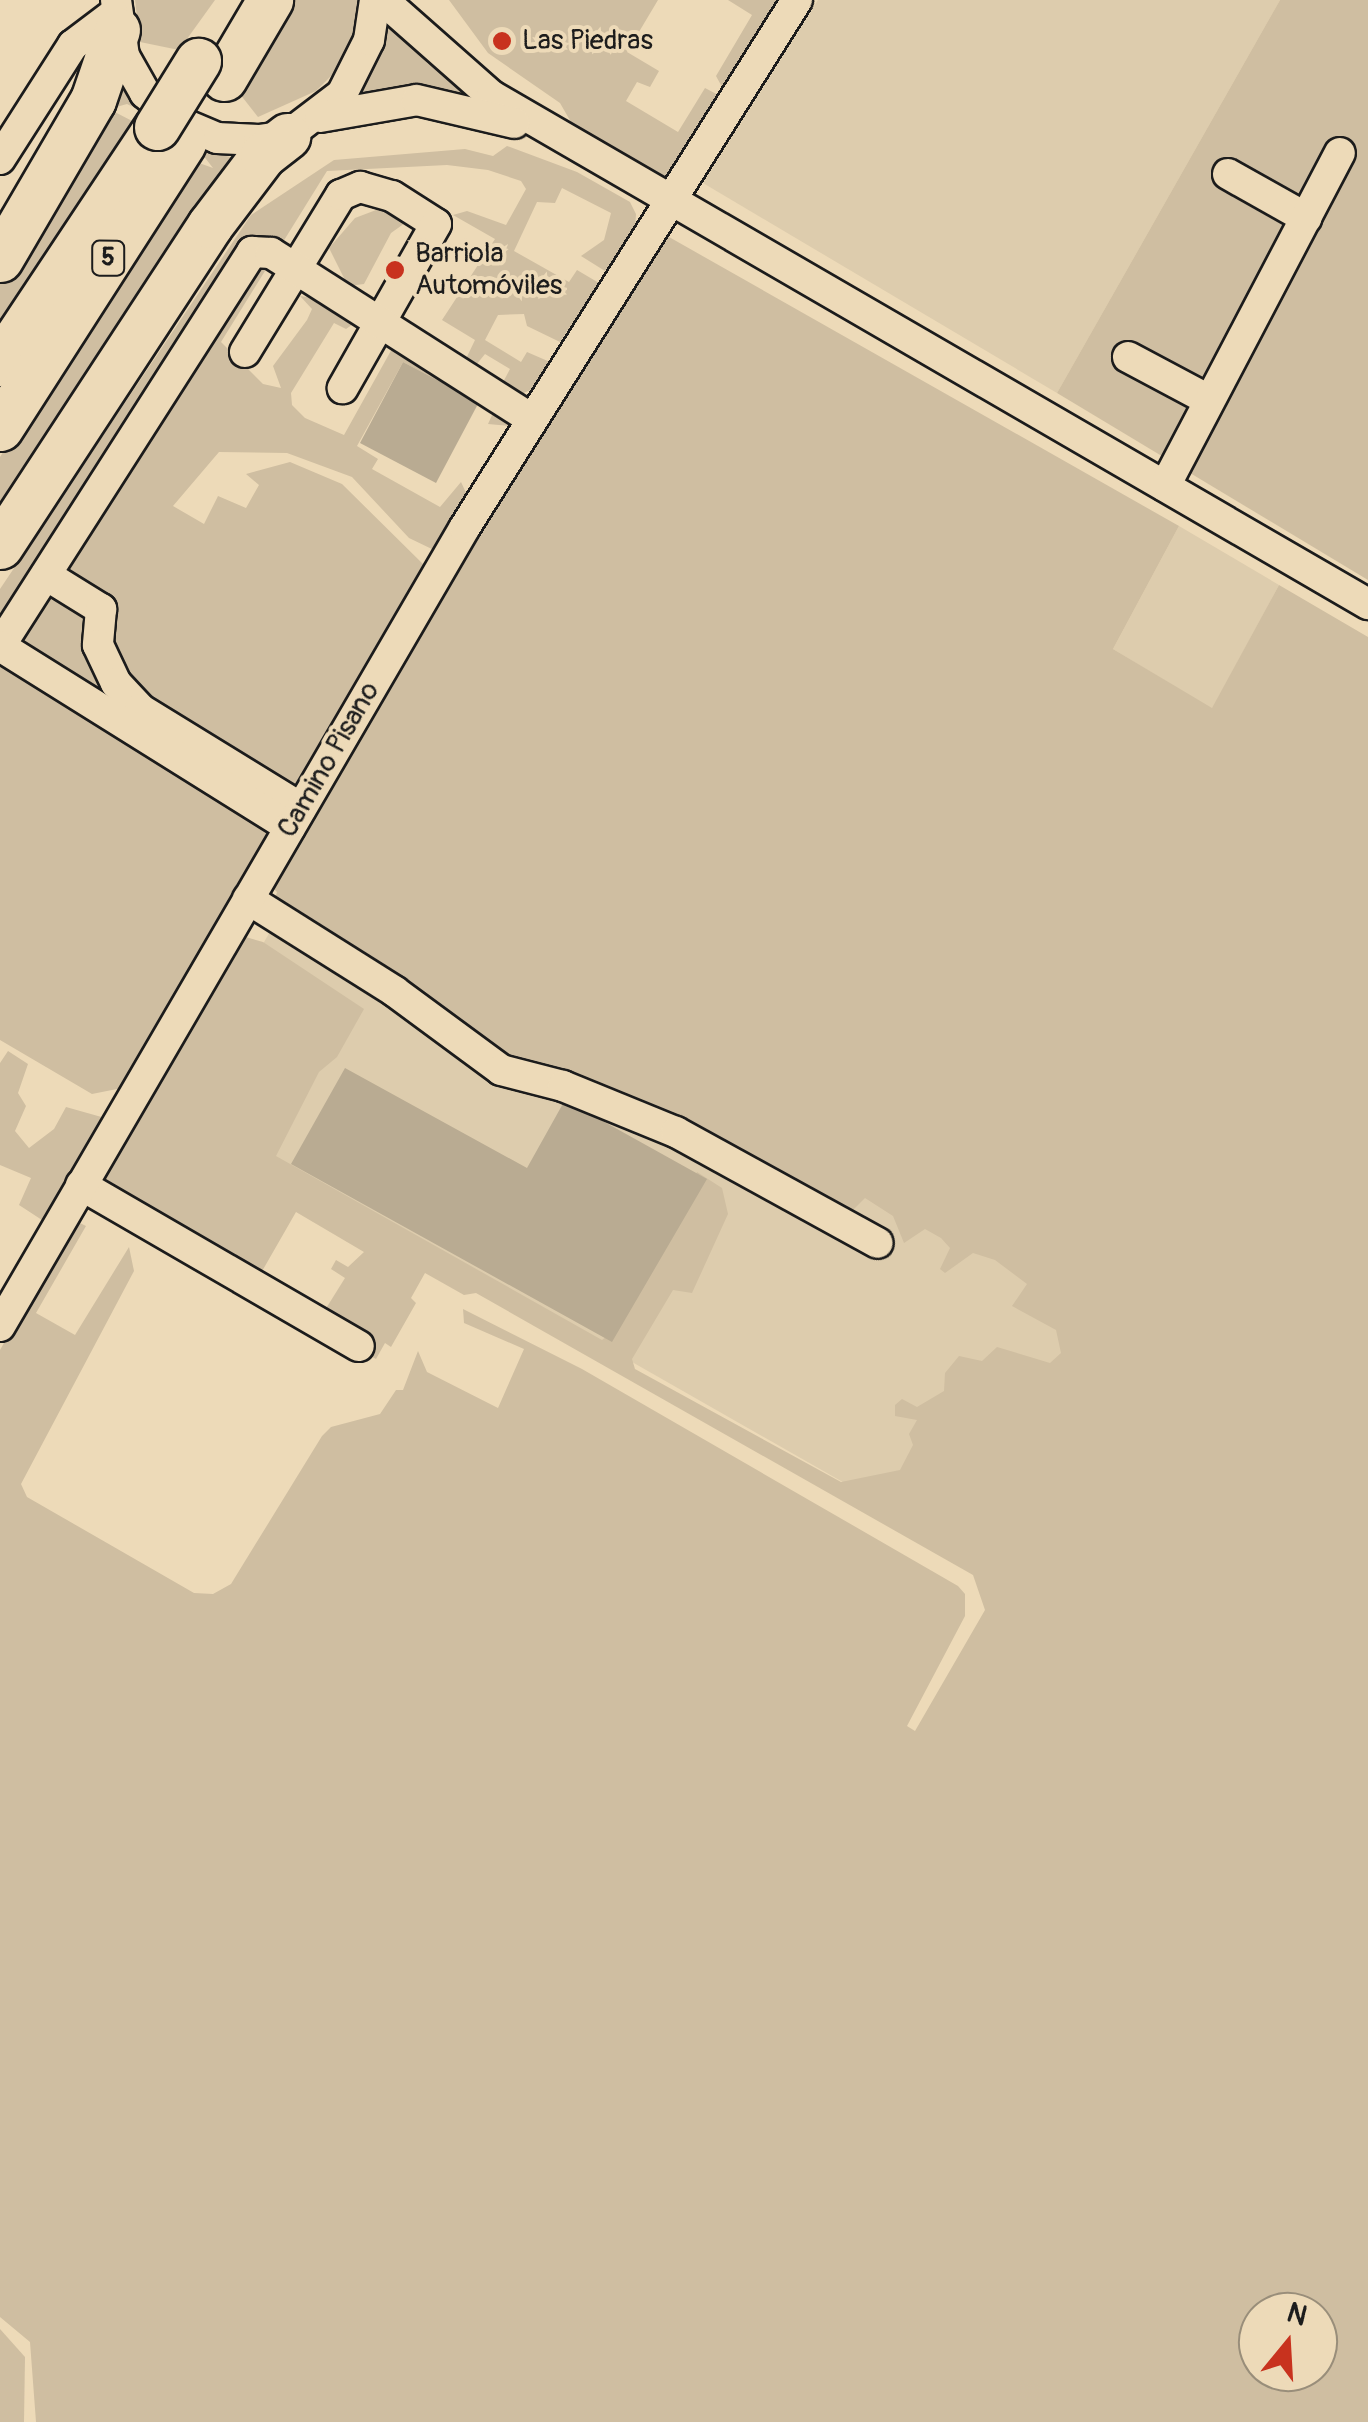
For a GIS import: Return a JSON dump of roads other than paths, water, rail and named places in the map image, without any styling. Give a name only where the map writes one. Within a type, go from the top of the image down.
[{"type":"highway","name":"5","points":[[211,69],[235,0]]},
{"type":"highway","name":"5","points":[[0,428],[211,69],[270,0]]},
{"type":"highway","points":[[0,258],[93,100],[115,10]]},
{"type":"highway","points":[[0,546],[210,225],[263,154],[304,127]]},
{"type":"highway","name":"5","points":[[0,363],[170,135]]},
{"type":"street","points":[[304,127],[359,66],[375,0]]},
{"type":"street","points":[[383,0],[464,76],[578,146],[1368,604]]},
{"type":"street","name":"Camino Pisano","points":[[0,1326],[532,419],[797,0]]},
{"type":"street","points":[[0,160],[73,45],[115,10],[145,93],[177,121],[216,138],[304,127],[417,100],[492,115],[578,146]]},
{"type":"street","points":[[1165,486],[1340,153]]},
{"type":"street","points":[[1228,174],[1306,218]]},
{"type":"street","points":[[245,352],[341,194],[360,187],[422,210],[436,224],[431,238],[342,388]]},
{"type":"street","points":[[296,817],[0,646],[252,252],[271,253],[532,419]]},
{"type":"street","points":[[1128,357],[1209,400]]},
{"type":"street","points":[[46,574],[101,609],[98,645],[116,683],[140,709],[296,817]]},
{"type":"street","points":[[248,899],[394,991],[501,1070],[563,1086],[676,1132],[878,1243]]},
{"type":"street","points":[[81,1185],[359,1346]]},
{"type":"place","name":"Las Piedras","points":[[502,41]]},
{"type":"place","name":"Barriola Automóviles","points":[[395,270]]}]
